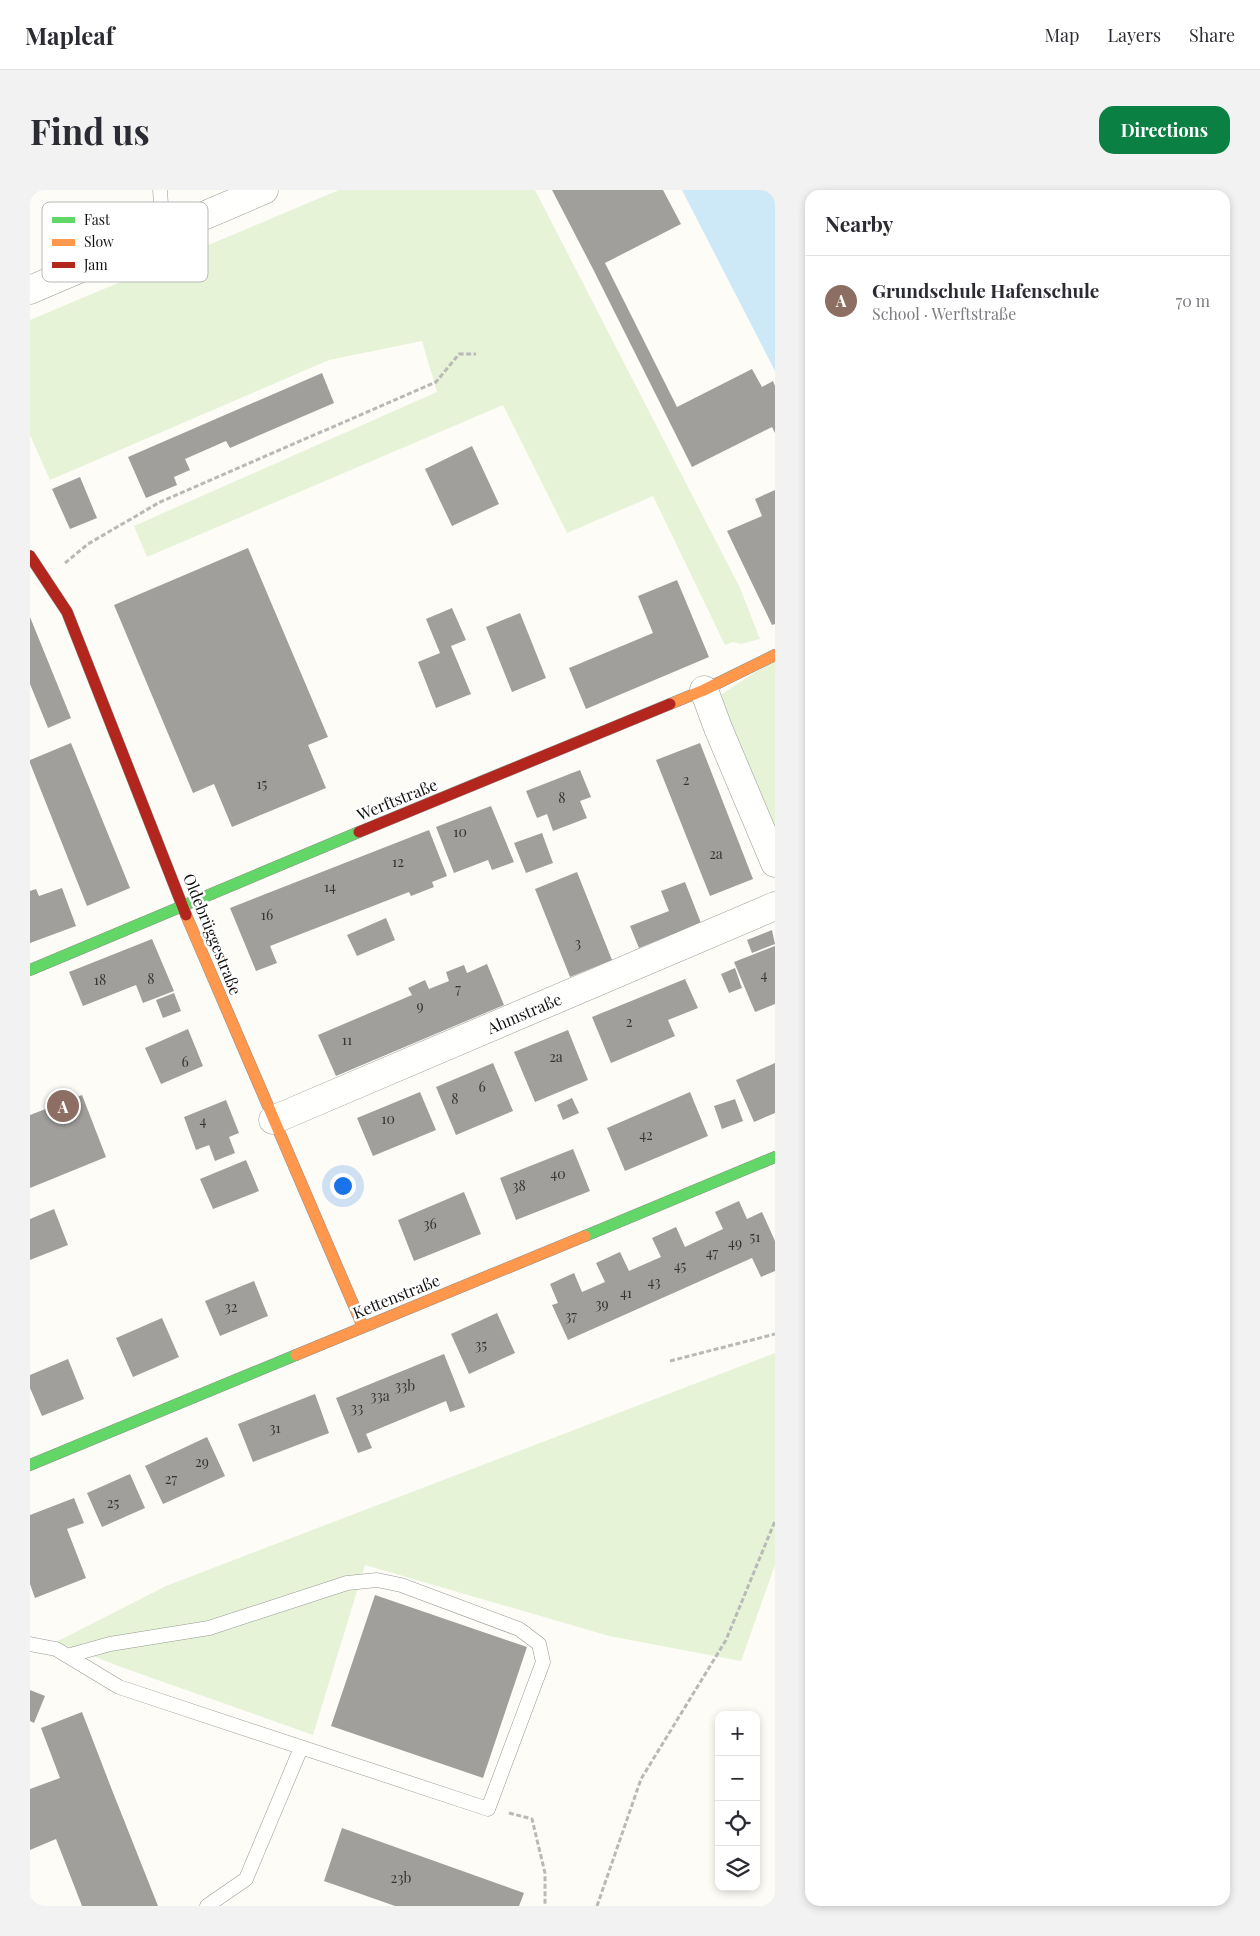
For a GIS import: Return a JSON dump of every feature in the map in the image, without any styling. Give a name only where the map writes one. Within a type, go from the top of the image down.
[{"type":"street","points":[[208,214],[264,190]]},
{"type":"street","points":[[30,290],[49,282]]},
{"type":"street","name":"Oldebrüggestraße","points":[[30,556],[67,612],[182,905],[363,1327]]},
{"type":"street","name":"Werftstraße","points":[[30,970],[182,905],[704,690],[775,655]]},
{"type":"street","points":[[704,690],[775,863]]},
{"type":"street","name":"Ahmstraße","points":[[273,1120],[775,906]]},
{"type":"street","name":"Kettenstraße","points":[[30,1465],[775,1157]]},
{"type":"lane","points":[[30,1644],[56,1649],[67,1656],[119,1687],[488,1809],[543,1662],[540,1644],[519,1629],[401,1585],[377,1580],[347,1583],[209,1628],[110,1644],[67,1656]]},
{"type":"lane","points":[[207,1906],[246,1879],[301,1748]]},
{"type":"path","points":[[45,578],[88,544],[160,502],[436,382],[459,354],[476,354]]},
{"type":"path","points":[[670,1361],[775,1334]]},
{"type":"path","points":[[597,1906],[642,1779],[726,1640],[775,1521]]},
{"type":"path","points":[[488,1809],[532,1819],[545,1873],[545,1906]]},
{"type":"green space","points":[[339,190],[535,190],[740,588],[760,639],[741,644],[733,642],[725,645],[653,496],[567,533],[503,405],[147,557],[134,526],[437,392],[422,341],[329,360],[50,480],[30,435],[30,320],[120,282],[208,282],[208,245]]},
{"type":"green space","points":[[775,659],[775,837],[716,698]]},
{"type":"green space","points":[[775,1353],[775,1565],[741,1661],[609,1636],[365,1565],[313,1735],[56,1642],[166,1586]]},
{"type":"water","points":[[682,190],[775,190],[775,371]]},
{"type":"building","points":[[552,190],[663,190],[681,224],[605,263],[677,407],[752,369],[762,387],[773,381],[775,386],[775,433],[772,427],[692,467]]},
{"type":"building","points":[[322,373],[334,403],[230,448],[226,441],[185,459],[190,470],[174,477],[177,485],[146,498],[128,457]]},
{"type":"building","points":[[472,446],[499,504],[452,526],[425,469]]},
{"type":"building","points":[[80,477],[97,518],[70,529],[52,489]]},
{"type":"building","points":[[775,490],[775,624],[772,625],[727,531],[762,516],[755,499]]},
{"type":"building","points":[[248,548],[328,737],[308,745],[326,788],[232,827],[214,784],[193,793],[114,605]]},
{"type":"building","points":[[677,580],[709,657],[586,709],[569,668],[653,633],[638,596]]},
{"type":"building","points":[[452,608],[466,640],[451,646],[471,694],[436,708],[418,662],[440,653],[426,619]]},
{"type":"building","points":[[520,613],[546,678],[512,692],[486,627]]},
{"type":"building","points":[[30,617],[71,718],[48,728],[30,684]]},
{"type":"building","points":[[71,743],[130,888],[87,906],[30,763],[30,760]]},
{"type":"building","points":[[700,743],[753,879],[710,896],[656,760]]},
{"type":"building","points":[[580,770],[591,797],[580,801],[587,818],[553,831],[547,814],[537,818],[526,791]]},
{"type":"building","points":[[491,806],[514,862],[492,870],[488,860],[454,873],[436,827]]},
{"type":"building","points":[[429,830],[447,876],[432,882],[434,887],[411,896],[409,892],[270,946],[277,963],[256,971],[230,908]]},
{"type":"building","points":[[542,833],[553,863],[526,873],[514,843]]},
{"type":"building","points":[[577,872],[612,960],[570,977],[535,889]]},
{"type":"building","points":[[685,882],[701,923],[639,948],[630,926],[669,911],[661,891]]},
{"type":"building","points":[[62,888],[76,926],[30,943],[30,891],[36,889],[39,896]]},
{"type":"building","points":[[386,918],[395,940],[357,956],[347,935]]},
{"type":"building","points":[[772,930],[775,944],[752,953],[747,940]]},
{"type":"building","points":[[152,939],[174,991],[143,1003],[136,985],[83,1006],[69,972]]},
{"type":"building","points":[[775,946],[775,1004],[755,1012],[734,962]]},
{"type":"building","points":[[487,964],[504,1005],[336,1076],[318,1035],[412,995],[408,988],[425,980],[429,989],[449,981],[446,972],[464,965],[467,973]]},
{"type":"building","points":[[735,968],[742,988],[729,993],[721,974]]},
{"type":"building","points":[[685,979],[698,1008],[668,1020],[675,1036],[611,1063],[592,1017]]},
{"type":"building","points":[[174,993],[181,1011],[163,1018],[156,1000]]},
{"type":"building","points":[[188,1029],[203,1066],[161,1084],[145,1048]]},
{"type":"building","points":[[568,1030],[588,1080],[535,1102],[514,1052]]},
{"type":"building","points":[[493,1063],[513,1111],[456,1135],[436,1087]]},
{"type":"building","points":[[775,1063],[775,1113],[754,1122],[736,1080]]},
{"type":"building","points":[[420,1092],[436,1130],[373,1156],[357,1118]]},
{"type":"building","points":[[690,1092],[708,1136],[625,1171],[607,1128]]},
{"type":"building","points":[[82,1095],[106,1157],[30,1188],[30,1115]]},
{"type":"building","points":[[572,1098],[579,1113],[563,1120],[557,1105]]},
{"type":"building","points":[[735,1099],[743,1121],[722,1129],[714,1106]]},
{"type":"building","points":[[226,1100],[239,1133],[229,1137],[235,1153],[215,1161],[209,1145],[196,1150],[184,1117]]},
{"type":"building","points":[[573,1149],[590,1191],[516,1220],[500,1178]]},
{"type":"building","points":[[246,1160],[259,1191],[213,1209],[200,1179]]},
{"type":"building","points":[[464,1192],[481,1234],[414,1261],[398,1220]]},
{"type":"building","points":[[739,1201],[747,1219],[762,1212],[775,1241],[775,1271],[761,1277],[752,1258],[568,1340],[552,1305],[558,1303],[550,1284],[574,1273],[582,1292],[605,1282],[596,1263],[620,1252],[629,1271],[661,1257],[652,1238],[676,1227],[685,1247],[723,1229],[715,1212]]},
{"type":"building","points":[[54,1209],[68,1245],[30,1260],[30,1219]]},
{"type":"building","points":[[254,1281],[268,1316],[220,1336],[205,1301]]},
{"type":"building","points":[[497,1313],[515,1353],[469,1374],[451,1334]]},
{"type":"building","points":[[162,1318],[179,1357],[133,1377],[116,1338]]},
{"type":"building","points":[[444,1354],[465,1407],[450,1412],[446,1401],[366,1434],[372,1448],[358,1453],[336,1398]]},
{"type":"building","points":[[68,1359],[84,1399],[42,1416],[30,1388],[30,1375]]},
{"type":"building","points":[[315,1394],[329,1433],[253,1462],[238,1424]]},
{"type":"building","points":[[207,1437],[225,1476],[163,1504],[145,1466]]},
{"type":"building","points":[[130,1474],[145,1508],[102,1527],[87,1493]]},
{"type":"building","points":[[74,1498],[84,1523],[67,1529],[86,1578],[35,1598],[30,1584],[30,1515]]},
{"type":"building","points":[[375,1595],[527,1647],[483,1778],[331,1726]]},
{"type":"building","points":[[30,1690],[45,1696],[34,1723],[30,1721]]},
{"type":"building","points":[[82,1712],[158,1906],[82,1906],[56,1839],[30,1850],[30,1789],[60,1778],[41,1728]]},
{"type":"building","points":[[342,1828],[524,1893],[519,1906],[395,1906],[324,1881]]},
{"type":"traffic: fast","points":[[30,970],[359,832]]},
{"type":"traffic: fast","points":[[585,1236],[775,1157]]},
{"type":"traffic: fast","points":[[30,1465],[296,1355]]},
{"type":"traffic: slow","points":[[670,704],[704,690],[775,655]]},
{"type":"traffic: slow","points":[[186,915],[363,1327]]},
{"type":"traffic: slow","points":[[296,1355],[585,1236]]},
{"type":"traffic: jam","points":[[30,556],[67,612],[186,915]]},
{"type":"traffic: jam","points":[[359,832],[670,704]]},
{"type":"place","name":"Grundschule Hafenschule","points":[[63,1106]]}]
